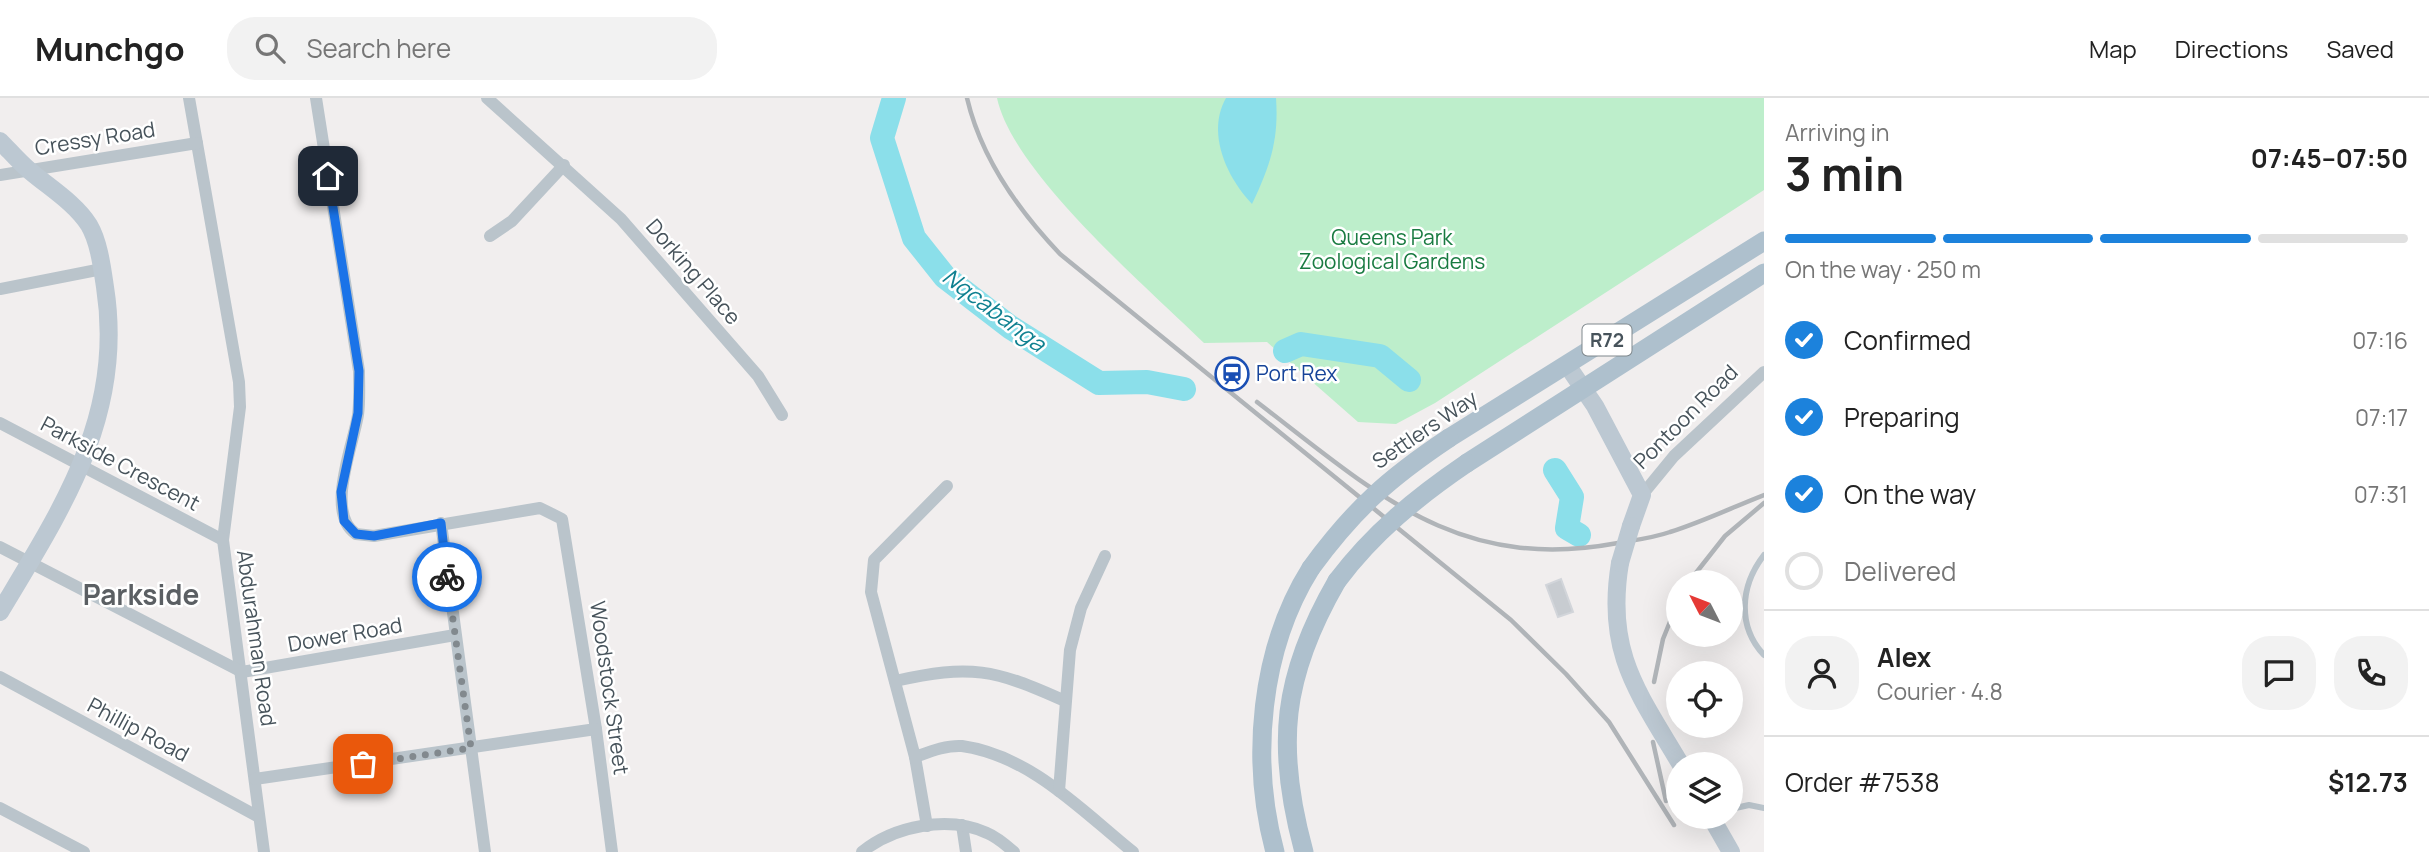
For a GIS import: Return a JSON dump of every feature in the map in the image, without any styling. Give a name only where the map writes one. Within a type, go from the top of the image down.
[{"type":"main road","name":"Settlers Way","points":[[1275,852],[1262,780],[1265,706],[1270,672],[1294,595],[1336,534],[1373,494],[1396,474],[1764,241]]},
{"type":"main road","name":"R72","points":[[1304,852],[1288,776],[1289,714],[1294,673],[1309,633],[1337,581],[1379,531],[1407,506],[1467,463],[1764,273]]},
{"type":"street","name":"Abdurahman Road","points":[[189,98],[239,382],[240,407],[223,540],[242,672],[257,816],[264,852]]},
{"type":"street","points":[[316,98],[359,371],[358,413],[341,492],[344,521],[356,534],[374,536],[441,523],[485,852]]},
{"type":"street","name":"Dorking Place","points":[[488,98],[621,219],[758,376],[782,415]]},
{"type":"street","points":[[0,141],[28,170],[70,204],[90,227],[102,270],[108,307],[110,364],[91,445],[0,612]]},
{"type":"street","name":"Cressy Road","points":[[0,175],[197,143]]},
{"type":"street","points":[[490,236],[512,221],[564,165]]},
{"type":"street","points":[[0,289],[102,270]]},
{"type":"street","name":"Pontoon Road","points":[[1567,365],[1584,388],[1642,495]]},
{"type":"street","name":"Pontoon Road","points":[[1673,752],[1645,707],[1623,658],[1616,610],[1620,563],[1642,495],[1674,456],[1764,372]]},
{"type":"street","name":"Parkside Crescent","points":[[0,423],[223,540]]},
{"type":"street","points":[[927,826],[915,757],[871,592],[874,560],[947,486]]},
{"type":"street","name":"Woodstock Street","points":[[441,523],[540,508],[562,519],[566,530],[596,729],[612,852]]},
{"type":"street","points":[[0,547],[242,672]]},
{"type":"street","points":[[1059,790],[1072,640],[1081,608],[1105,556]]},
{"type":"street","name":"Dower Road","points":[[242,672],[455,635]]},
{"type":"street","points":[[895,681],[944,670],[969,669],[1009,679],[1065,701]]},
{"type":"street","name":"Phillip Road","points":[[0,677],[257,816]]},
{"type":"street","points":[[255,779],[596,729]]},
{"type":"street","points":[[915,757],[960,746],[1022,766],[1044,778],[1133,852]]},
{"type":"street","points":[[0,808],[84,852]]},
{"type":"street","points":[[962,825],[966,852]]},
{"type":"street","points":[[862,852],[890,834],[927,826],[962,825],[987,832],[1014,852]]},
{"type":"street","points":[[1718,829],[1731,852]]},
{"type":"lane","points":[[1764,555],[1753,572],[1744,601],[1748,631],[1764,655]]},
{"type":"lane","points":[[1743,806],[1762,808],[1764,816]]},
{"type":"green space","name":"Queens Park Zoological Gardens","points":[[997,98],[1764,98],[1764,190],[1435,403],[1396,424],[1358,422],[1267,342],[1204,343],[1118,261],[1054,194],[1008,128]]},
{"type":"water","points":[[1226,98],[1276,98],[1276,127],[1272,152],[1252,204],[1235,181],[1222,154],[1218,126]]},
{"type":"building","points":[[1561,579],[1573,612],[1558,617],[1546,585]]},
{"type":"waterway","name":"Nqcabanga","points":[[894,98],[882,138],[914,238],[945,277],[1010,327],[1099,383],[1147,382],[1184,389]]},
{"type":"waterway","name":"Nqcabanga","points":[[1285,351],[1301,344],[1380,356],[1409,380]]},
{"type":"waterway","name":"Nqcabanga","points":[[1555,470],[1572,497],[1567,528],[1579,535]]},
{"type":"railway","points":[[967,98],[982,142],[1003,182],[1060,254],[1511,620],[1566,674],[1609,722],[1666,812]]},
{"type":"railway","points":[[1257,402],[1381,495],[1422,518],[1464,536],[1510,546],[1561,549],[1651,537],[1694,524],[1764,495]]},
{"type":"railway","points":[[1698,570],[1725,536],[1764,503]]},
{"type":"railway","points":[[1654,682],[1666,632]]},
{"type":"railway","points":[[1653,742],[1666,801]]},
{"type":"way so far","points":[[363,764],[471,748],[447,577]]},
{"type":"place","name":"Port Rex","points":[[1232,374]]},
{"type":"district","name":"Parkside","points":[[141,595]]},
{"type":"route","points":[[328,176],[359,371],[358,413],[341,492],[344,521],[347,528],[356,534],[374,536],[441,523],[447,577]]}]
